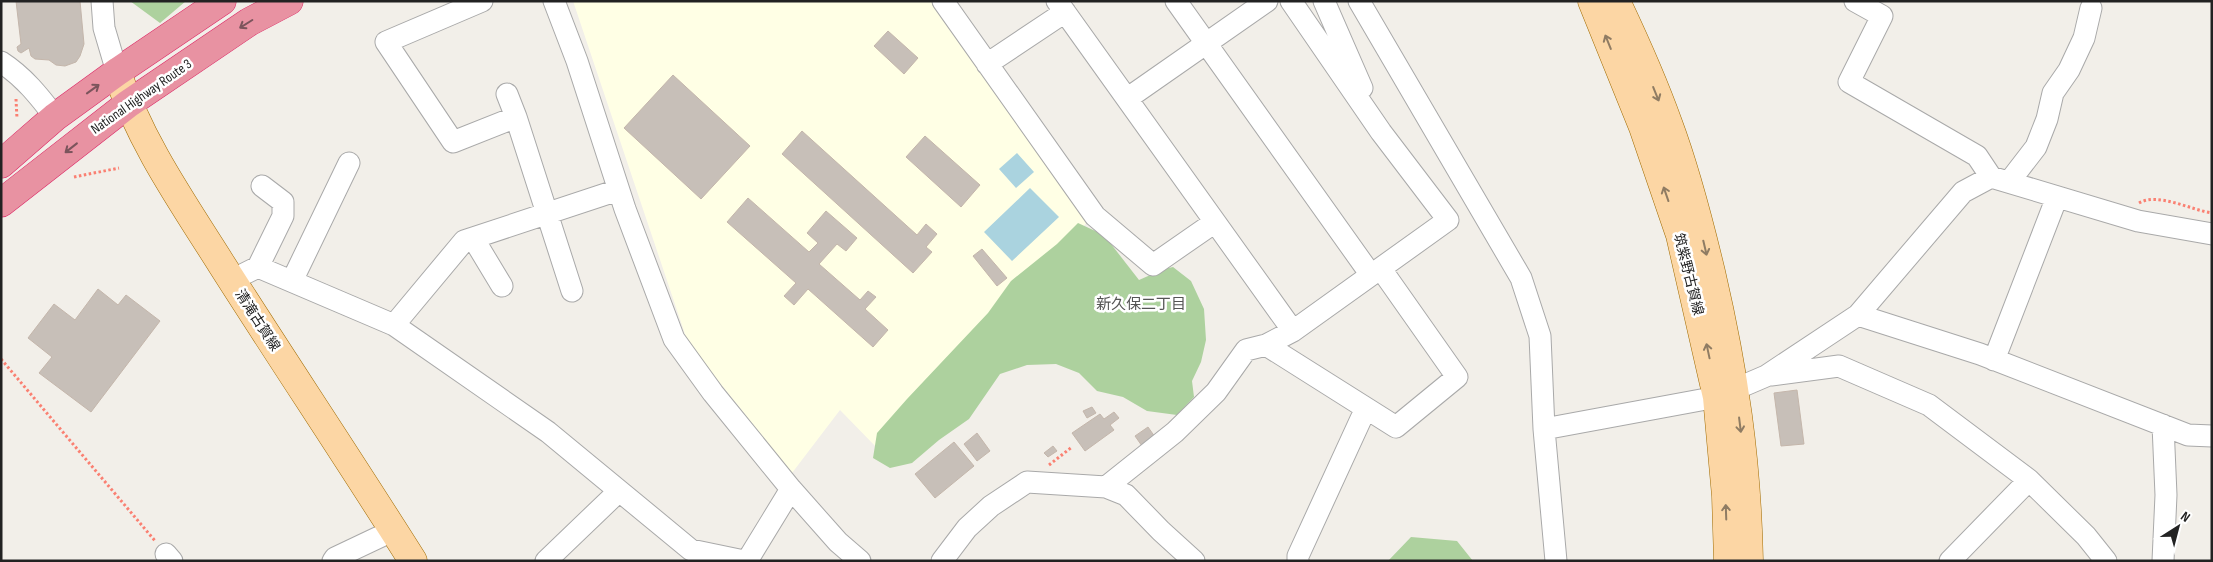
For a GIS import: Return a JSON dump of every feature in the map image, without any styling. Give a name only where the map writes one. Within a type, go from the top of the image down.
[{"type":"highway","points":[[1,164],[56,117],[117,72],[222,1]]},
{"type":"highway","name":"National Highway Route 3","points":[[1,203],[128,104],[248,22],[289,1]]},
{"type":"main road","name":"筑紫野古賀線","points":[[1592,1],[1643,126],[1680,235],[1726,393],[1748,495],[1749,561]]},
{"type":"main road","name":"筑紫野古賀線","points":[[1616,1],[1638,48],[1669,124],[1700,227],[1726,338],[1728,561]]},
{"type":"main road","name":"清滝古賀線","points":[[117,72],[139,128],[176,193],[413,561]]},
{"type":"street","points":[[102,1],[104,28],[117,72]]},
{"type":"street","points":[[482,1],[386,42],[453,142],[516,117]]},
{"type":"street","points":[[554,1],[577,62],[618,190],[674,339],[713,393],[791,489],[838,542],[860,561]]},
{"type":"street","points":[[943,1],[1095,216],[1153,264],[1215,222]]},
{"type":"street","points":[[1176,1],[1376,272],[1457,378],[1396,427],[1266,345]]},
{"type":"street","points":[[1128,98],[1267,1]]},
{"type":"street","points":[[1106,487],[1175,432],[1216,392],[1246,350],[1266,345],[1293,331],[1448,220],[1381,132],[1291,1]]},
{"type":"street","points":[[1324,1],[1381,132]]},
{"type":"street","points":[[1359,1],[1521,278],[1540,336],[1544,429],[1556,561]]},
{"type":"street","points":[[1855,1],[1882,16],[1849,82],[1977,156],[2000,179],[2138,221],[2212,234]]},
{"type":"street","points":[[987,64],[1061,6],[1293,331]]},
{"type":"street","points":[[1544,429],[1726,393],[1766,376],[1858,315],[1963,192],[2000,179],[2036,147],[2047,119],[2053,93],[2069,70],[2084,38],[2091,8]]},
{"type":"street","points":[[1,62],[15,71],[35,91],[56,117]]},
{"type":"street","points":[[507,94],[572,290]]},
{"type":"street","points":[[292,281],[349,163]]},
{"type":"street","points":[[232,280],[258,267],[284,216],[283,202],[262,186]]},
{"type":"street","points":[[394,326],[464,241],[618,190]]},
{"type":"street","points":[[1994,360],[2057,197]]},
{"type":"street","points":[[473,238],[502,286]]},
{"type":"street","points":[[258,267],[394,326],[548,432],[691,550],[746,561],[791,489]]},
{"type":"street","points":[[1858,315],[1994,360],[2188,435],[2212,436]]},
{"type":"street","points":[[1766,376],[1839,366],[1929,405],[2029,480],[2086,536],[2106,561]]},
{"type":"street","points":[[1298,561],[1298,556],[1366,408]]},
{"type":"street","points":[[2162,425],[2166,495],[2163,561]]},
{"type":"street","points":[[1950,561],[2029,480]]},
{"type":"street","points":[[942,561],[967,528],[991,506],[1027,482],[1106,487],[1126,495],[1194,561]]},
{"type":"street","points":[[546,561],[619,491]]},
{"type":"street","points":[[333,561],[335,558],[394,530]]},
{"type":"path","points":[[74,177],[119,168]]},
{"type":"path","points":[[1,359],[169,557]]},
{"type":"shaded area","points":[[573,1],[935,1],[1090,219],[878,449],[840,410],[792,473],[688,343]]},
{"type":"green space","points":[[130,1],[186,1],[160,23]]},
{"type":"green space","points":[[1078,223],[1104,235],[1139,280],[1173,267],[1191,281],[1204,309],[1206,340],[1201,362],[1192,381],[1194,397],[1177,415],[1147,411],[1123,397],[1097,391],[1079,373],[1056,364],[1027,365],[1000,374],[969,419],[939,440],[912,463],[890,468],[873,458],[877,433],[988,313],[1011,281],[1057,244]]},
{"type":"green space","points":[[1411,537],[1457,541],[1473,561],[1388,561]]},
{"type":"water","points":[[1017,153],[1034,172],[1016,188],[999,169]]},
{"type":"water","points":[[1030,188],[1059,217],[1012,261],[984,232]]},
{"type":"building","points":[[16,1],[80,1],[84,44],[76,62],[65,66],[56,65],[49,60],[35,59],[31,56],[29,48],[21,53],[18,51],[17,47],[21,44]]},
{"type":"building","points":[[888,31],[918,58],[904,74],[874,46]]},
{"type":"building","points":[[673,75],[750,146],[701,199],[624,128]]},
{"type":"building","points":[[802,131],[917,235],[926,224],[937,234],[926,247],[932,252],[913,273],[782,154]]},
{"type":"building","points":[[925,136],[980,185],[961,207],[906,157]]},
{"type":"building","points":[[748,198],[809,252],[818,243],[807,233],[826,211],[857,238],[846,251],[837,244],[819,264],[860,300],[868,291],[876,297],[865,309],[888,330],[873,347],[808,289],[794,305],[784,296],[796,283],[727,222]]},
{"type":"building","points":[[982,249],[1007,278],[997,286],[973,256]]},
{"type":"building","points":[[98,289],[118,305],[126,295],[160,321],[91,412],[39,373],[52,357],[28,338],[54,304],[75,320]]},
{"type":"building","points":[[1797,390],[1804,444],[1781,446],[1774,393]]},
{"type":"building","points":[[1092,407],[1096,413],[1087,418],[1083,411]]},
{"type":"building","points":[[1114,412],[1119,418],[1110,425],[1114,430],[1085,451],[1072,433],[1100,414],[1104,419]]},
{"type":"building","points":[[1148,427],[1155,437],[1142,446],[1135,436]]},
{"type":"building","points":[[977,433],[990,451],[977,461],[964,444]]},
{"type":"building","points":[[954,442],[974,466],[935,498],[915,474]]},
{"type":"building","points":[[1053,446],[1057,451],[1048,457],[1044,453]]},
{"type":"district","name":"新久保二丁目","points":[[1141,304]]}]
